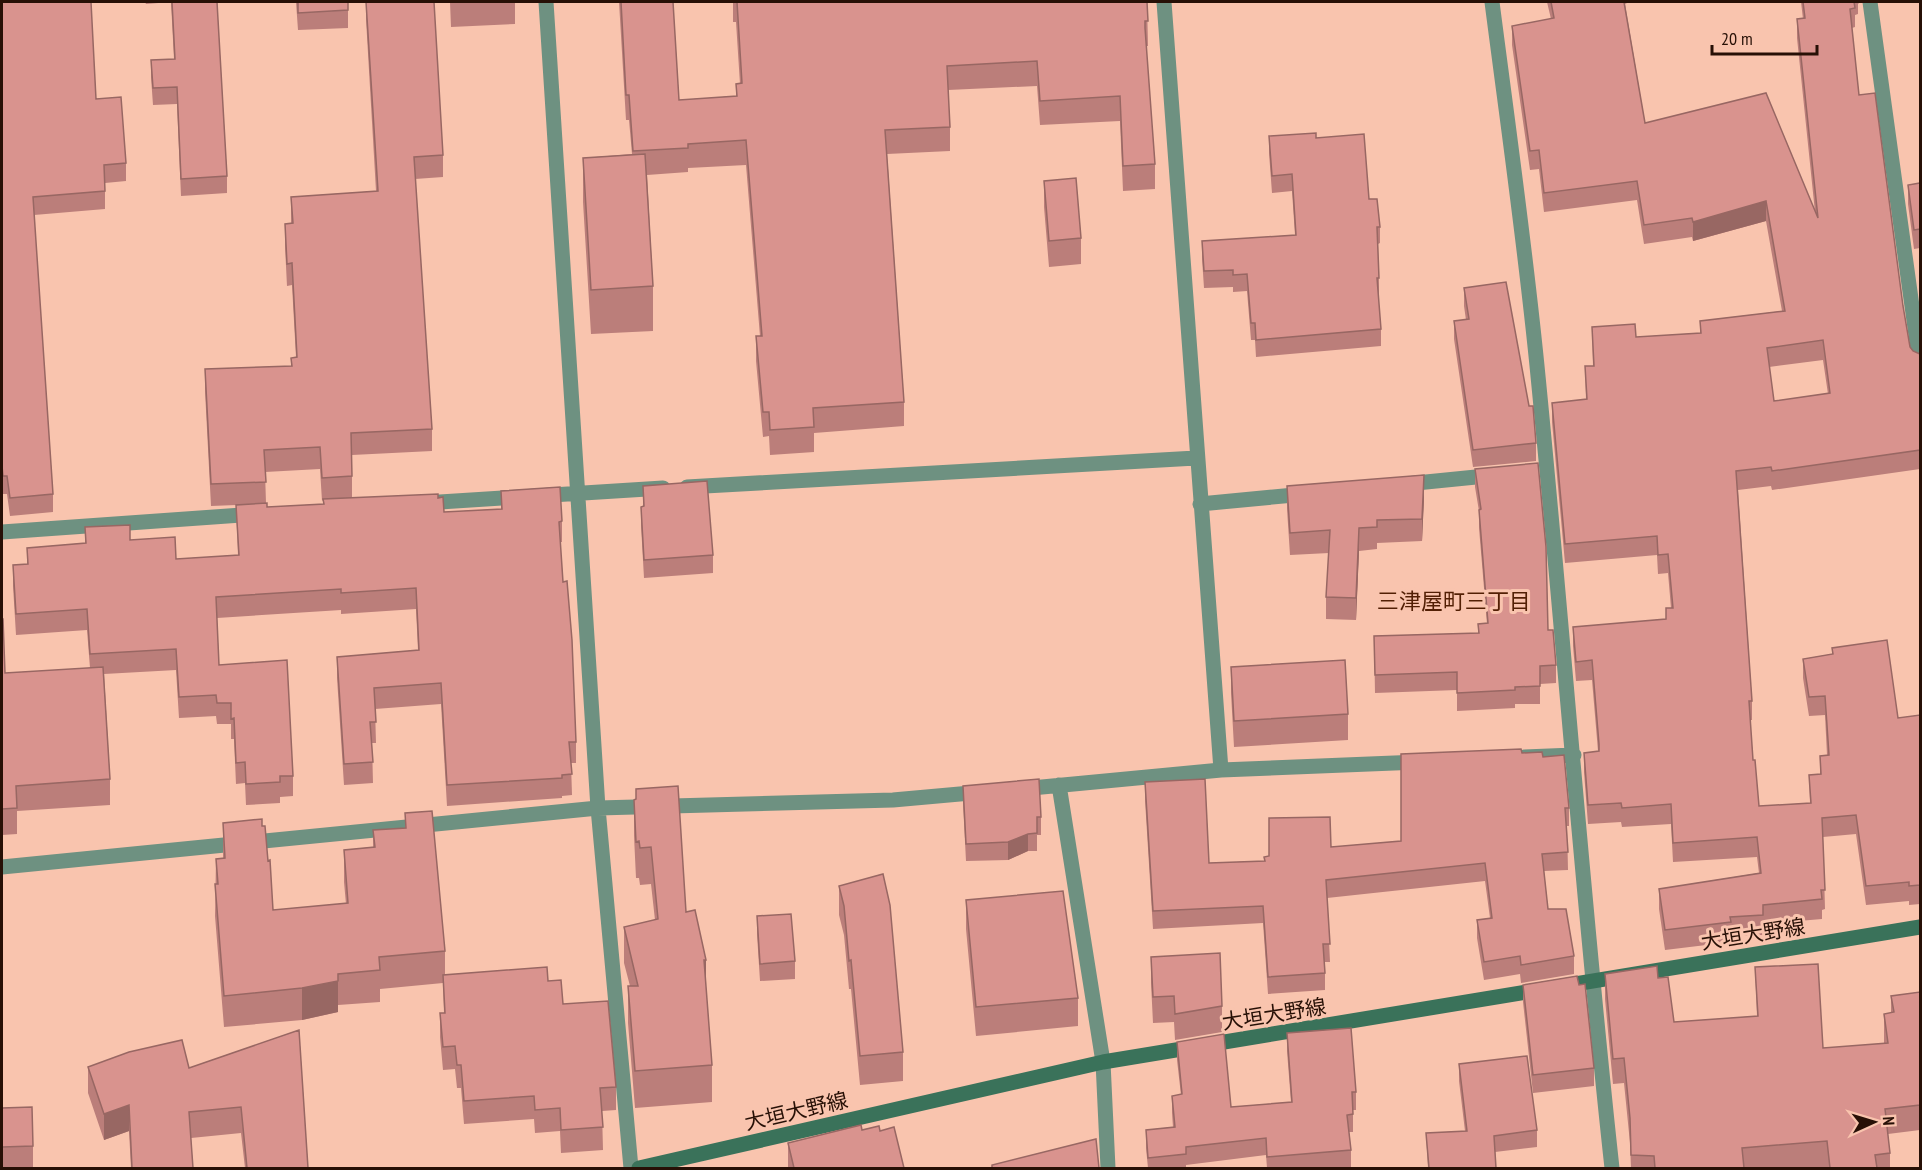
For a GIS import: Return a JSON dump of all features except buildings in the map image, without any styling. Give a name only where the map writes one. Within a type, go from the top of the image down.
[{"type":"main road","name":"大垣大野線","points":[[639,1168],[1103,1062],[1866,938],[1920,927]]},
{"type":"street","points":[[546,2],[598,808],[631,1168]]},
{"type":"street","points":[[1164,2],[1196,458],[1221,770]]},
{"type":"street","points":[[1492,2],[1527,271],[1541,470],[1574,755],[1592,981],[1612,1168]]},
{"type":"street","points":[[1870,2],[1920,364]]},
{"type":"street","points":[[413,504],[1196,458]]},
{"type":"street","points":[[1385,486],[1512,473]]},
{"type":"street","points":[[1200,504],[1315,493]]},
{"type":"street","points":[[2,532],[272,513]]},
{"type":"street","points":[[1504,758],[1574,755]]},
{"type":"street","points":[[2,867],[598,808],[893,800],[1221,770],[1433,761]]},
{"type":"street","points":[[1059,785],[1103,1062],[1108,1168]]},
{"type":"district","name":"三津屋町三丁目","points":[[1454,601]]}]
